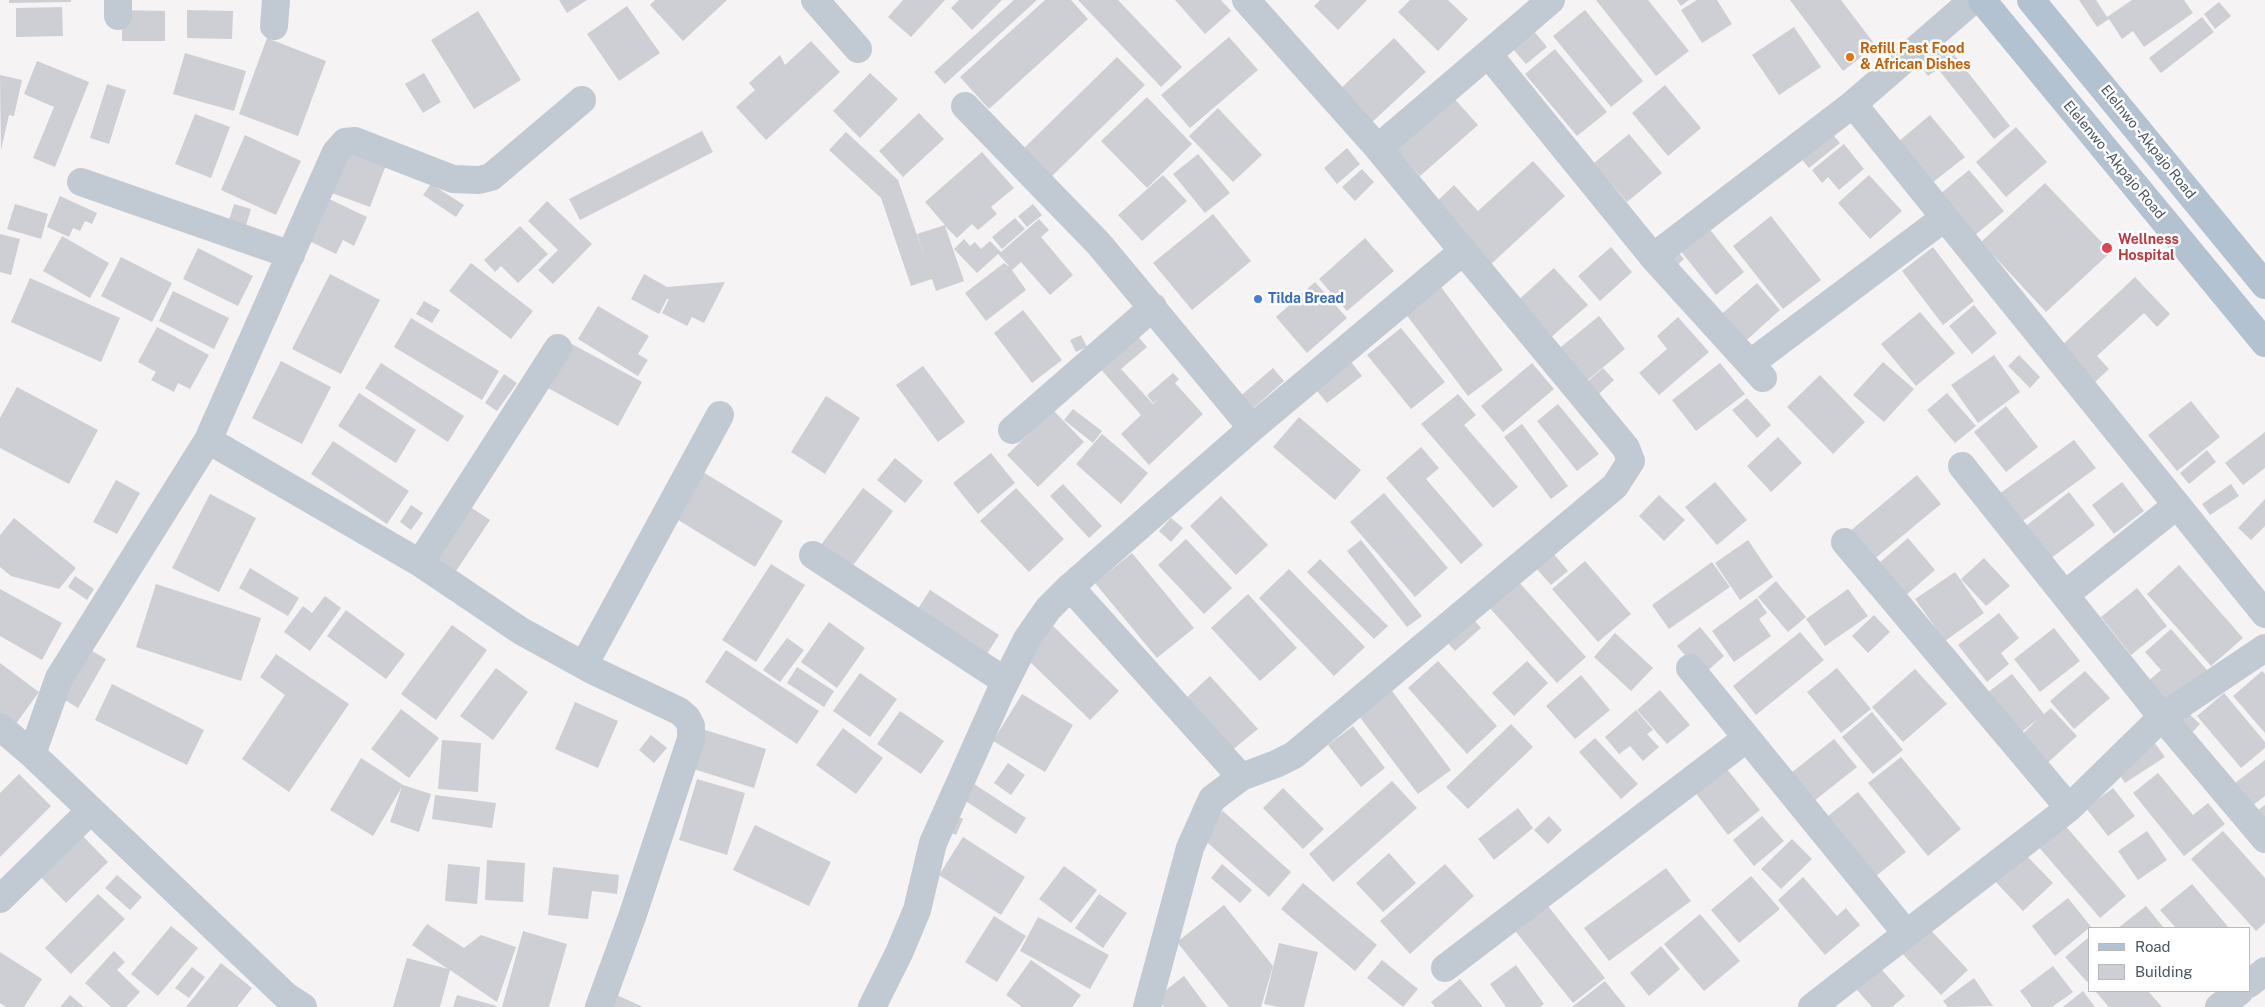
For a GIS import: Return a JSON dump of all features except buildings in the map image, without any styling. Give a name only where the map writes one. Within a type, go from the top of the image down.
[{"type":"main road","name":"Elelenwo -Akpajo Road","points":[[1982,0],[2265,343]]},
{"type":"main road","name":"Elelnwo -Akpajo Road","points":[[2031,0],[2265,285]]},
{"type":"street","points":[[815,0],[858,49]]},
{"type":"street","points":[[1147,1007],[1162,947],[1194,840],[1212,799],[1240,777],[1276,764],[1294,755],[1616,486],[1631,461],[1626,448],[1378,148],[1246,0]]},
{"type":"street","points":[[1378,148],[1551,0]]},
{"type":"street","points":[[1653,257],[1853,104],[1973,0]]},
{"type":"street","points":[[1488,54],[1653,257],[1757,370],[1944,218]]},
{"type":"street","points":[[32,754],[59,678],[208,440],[336,152],[345,142],[355,140],[453,179],[478,180],[491,177],[582,100]]},
{"type":"street","points":[[1853,104],[2265,614]]},
{"type":"street","points":[[965,106],[1100,244],[1252,428]]},
{"type":"street","points":[[81,182],[291,255]]},
{"type":"street","points":[[872,1007],[917,910],[933,843],[1005,681],[1027,639],[1048,609],[1070,587],[1252,428],[1463,251]]},
{"type":"street","points":[[1012,430],[1153,307]]},
{"type":"street","points":[[420,563],[558,348]]},
{"type":"street","points":[[584,665],[720,415]]},
{"type":"street","points":[[208,440],[420,563],[521,631],[584,665],[679,711],[691,726],[692,734],[632,917],[599,1007]]},
{"type":"street","points":[[1962,466],[2066,594],[2162,717],[2265,839]]},
{"type":"street","points":[[2066,594],[2177,505]]},
{"type":"street","points":[[1845,542],[2069,808]]},
{"type":"street","points":[[813,555],[1005,681]]},
{"type":"street","points":[[1070,587],[1240,777]]},
{"type":"street","points":[[1812,1007],[2069,808],[2162,717],[2265,648]]},
{"type":"street","points":[[1690,668],[1906,933]]},
{"type":"street","points":[[0,727],[32,754],[288,1003]]},
{"type":"street","points":[[1446,968],[1747,738]]},
{"type":"street","points":[[0,899],[90,811]]},
{"type":"street","points":[[2250,984],[2265,971]]},
{"type":"place","name":"Refill Fast Food & African Dishes","points":[[1850,57]]},
{"type":"place","name":"Wellness Hospital","points":[[2107,248]]},
{"type":"place","name":"Tilda Bread","points":[[1258,299]]}]
